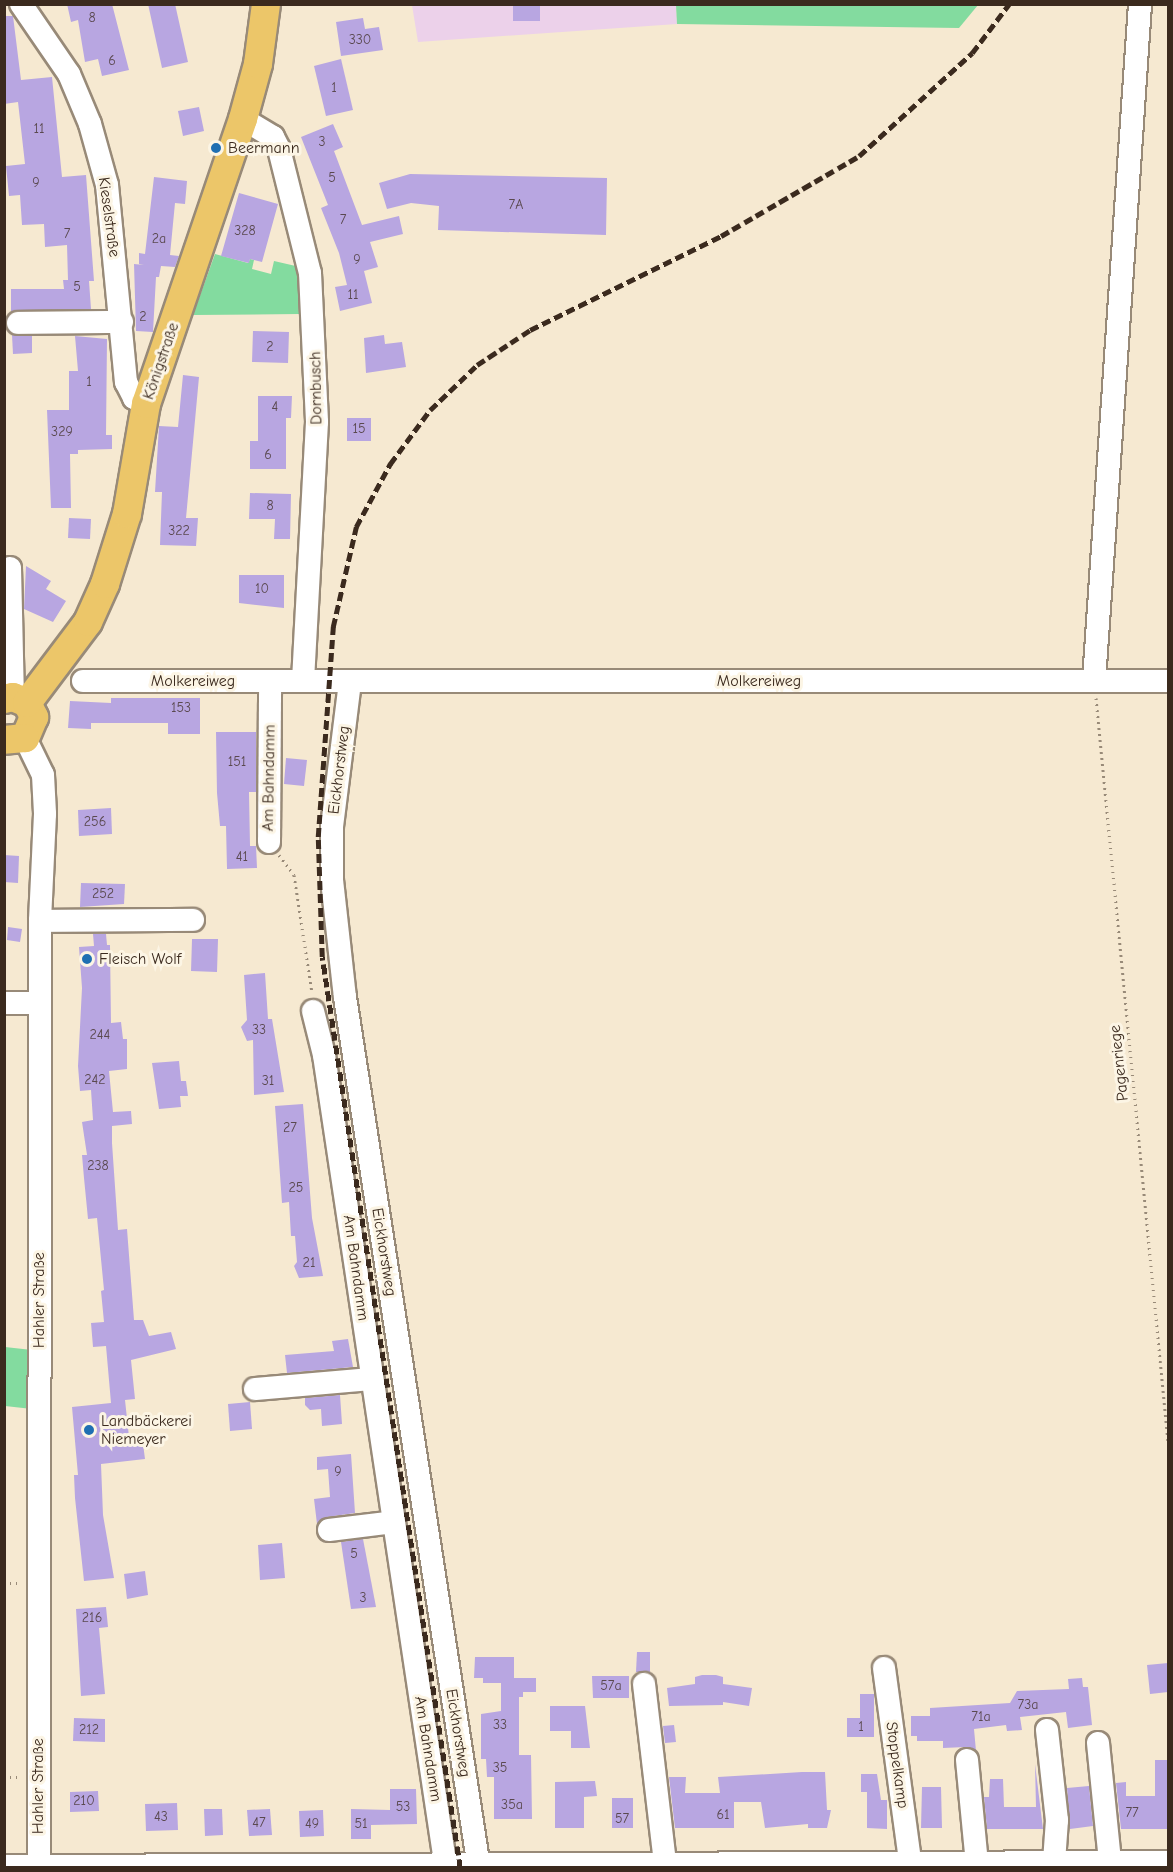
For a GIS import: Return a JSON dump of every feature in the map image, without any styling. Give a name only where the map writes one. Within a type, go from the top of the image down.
[{"type":"main road","name":"Königstraße","points":[[15,700],[88,622],[105,584],[127,514],[146,404],[243,119],[258,64],[266,4]]},
{"type":"main road","points":[[15,700],[34,725],[15,739]]},
{"type":"street","name":"Kieselstraße","points":[[21,4],[69,74],[90,124],[107,185],[126,382],[134,398],[146,404]]},
{"type":"street","points":[[1094,681],[1140,4]]},
{"type":"street","name":"Dornbusch","points":[[243,119],[273,137],[279,149],[310,273],[317,422],[303,680]]},
{"type":"street","points":[[18,323],[122,322]]},
{"type":"street","points":[[10,568],[15,700]]},
{"type":"street","points":[[303,680],[350,682]]},
{"type":"street","name":"Molkereiweg","points":[[83,681],[303,680]]},
{"type":"street","name":"Am Bahndamm","points":[[268,842],[270,681]]},
{"type":"street","name":"Molkereiweg","points":[[350,682],[1168,681]]},
{"type":"street","name":"Eickhorstweg","points":[[350,682],[332,827],[332,880],[345,997],[478,1865]]},
{"type":"street","name":"Hahler Straße","points":[[15,739],[43,775],[40,921],[39,1867]]},
{"type":"street","points":[[40,921],[193,920]]},
{"type":"street","points":[[4,1003],[40,1003]]},
{"type":"street","name":"Am Bahndamm","points":[[313,1011],[324,1055],[445,1862]]},
{"type":"street","points":[[255,1389],[372,1379]]},
{"type":"street","points":[[329,1530],[394,1522]]},
{"type":"street","name":"Stoppelkamp","points":[[884,1668],[910,1861]]},
{"type":"street","points":[[644,1684],[665,1863]]},
{"type":"street","points":[[1047,1730],[1057,1820],[1053,1862]]},
{"type":"street","points":[[1098,1743],[1110,1862]]},
{"type":"street","points":[[967,1760],[977,1863]]},
{"type":"street","points":[[4,1866],[445,1862],[478,1865],[910,1861],[1168,1862]]},
{"type":"path","name":"Pagenriege","points":[[1094,681],[1168,1442]]},
{"type":"path","name":"Am Bahndamm","points":[[268,842],[294,875],[313,1011]]},
{"type":"shaded area","points":[[412,5],[676,5],[677,24],[418,42]]},
{"type":"green space","points":[[676,4],[978,5],[959,28],[677,24]]},
{"type":"green space","points":[[215,254],[248,263],[250,259],[254,260],[252,269],[271,274],[274,261],[300,267],[303,289],[298,292],[299,314],[193,315]]},
{"type":"green space","points":[[5,1347],[32,1350],[32,1409],[5,1406]]},
{"type":"building","points":[[67,4],[112,4],[129,70],[102,76],[98,59],[85,62],[78,20],[71,22]]},
{"type":"building","points":[[148,4],[175,4],[188,62],[162,68]]},
{"type":"building","points":[[513,4],[540,4],[540,21],[513,21]]},
{"type":"building","points":[[4,16],[13,16],[21,80],[52,77],[62,177],[86,175],[94,281],[89,281],[91,309],[11,311],[11,289],[64,289],[63,280],[68,280],[67,245],[45,247],[44,224],[22,225],[20,195],[9,196],[6,166],[25,164],[18,102],[4,104]]},
{"type":"building","points":[[363,18],[365,29],[379,27],[383,50],[341,56],[336,22]]},
{"type":"building","points":[[341,59],[353,110],[326,116],[314,66]]},
{"type":"building","points":[[199,107],[204,131],[183,136],[178,111]]},
{"type":"building","points":[[333,124],[343,147],[334,151],[362,225],[399,216],[403,234],[370,242],[378,267],[364,271],[372,303],[340,311],[335,287],[347,285],[339,253],[321,208],[328,205],[301,137]]},
{"type":"building","points":[[410,174],[607,178],[606,235],[438,230],[439,206],[411,203],[387,209],[379,183]]},
{"type":"building","points":[[154,177],[187,181],[185,204],[175,203],[170,255],[179,256],[175,267],[161,266],[159,277],[156,277],[153,332],[136,331],[134,264],[144,265],[139,264],[139,253],[145,254]]},
{"type":"building","points":[[239,193],[278,204],[262,262],[250,259],[249,263],[221,256]]},
{"type":"building","points":[[253,331],[289,332],[288,363],[252,362]]},
{"type":"building","points":[[12,335],[32,336],[32,353],[13,354]]},
{"type":"building","points":[[384,335],[385,344],[402,342],[406,367],[366,373],[364,338]]},
{"type":"building","points":[[75,336],[107,339],[106,435],[112,435],[112,449],[78,450],[78,454],[70,454],[71,508],[51,508],[47,410],[69,410],[69,371],[78,371]]},
{"type":"building","points":[[183,375],[199,377],[186,518],[198,518],[196,546],[160,545],[162,492],[155,492],[159,426],[178,427]]},
{"type":"building","points":[[258,396],[292,396],[291,418],[286,418],[286,469],[250,469],[250,441],[258,441]]},
{"type":"building","points":[[347,418],[371,418],[371,441],[347,441]]},
{"type":"building","points":[[250,493],[291,494],[290,539],[274,539],[275,519],[249,519]]},
{"type":"building","points":[[69,518],[91,519],[90,539],[68,538]]},
{"type":"building","points":[[26,566],[51,581],[46,589],[66,601],[53,622],[24,609]]},
{"type":"building","points":[[239,575],[284,575],[284,608],[239,603]]},
{"type":"building","points":[[111,698],[200,698],[200,734],[168,734],[168,723],[91,723],[91,729],[68,728],[70,701],[111,703]]},
{"type":"building","points":[[216,732],[256,732],[256,792],[249,792],[250,846],[256,846],[257,868],[227,869],[226,826],[220,826],[217,793]]},
{"type":"building","points":[[286,758],[307,760],[304,786],[284,784]]},
{"type":"building","points":[[111,808],[112,834],[79,836],[78,810]]},
{"type":"building","points":[[4,855],[19,856],[18,883],[4,882]]},
{"type":"building","points":[[81,883],[125,884],[124,904],[80,907]]},
{"type":"building","points":[[8,927],[22,929],[20,942],[7,940]]},
{"type":"building","points":[[93,934],[106,934],[107,945],[110,945],[111,1023],[121,1022],[123,1039],[127,1039],[127,1069],[109,1071],[113,1112],[131,1111],[132,1124],[112,1126],[112,1143],[118,1230],[127,1229],[134,1320],[143,1320],[149,1336],[171,1332],[176,1349],[131,1360],[135,1399],[125,1400],[129,1437],[142,1436],[145,1459],[101,1464],[103,1515],[114,1578],[84,1581],[75,1498],[74,1475],[78,1475],[72,1407],[111,1403],[106,1346],[93,1347],[91,1323],[104,1322],[101,1291],[104,1290],[97,1218],[88,1219],[82,1155],[87,1155],[82,1122],[93,1120],[91,1090],[80,1091],[78,1066],[82,988],[79,947],[94,946]]},
{"type":"building","points":[[192,939],[218,939],[217,972],[191,971]]},
{"type":"building","points":[[265,973],[268,1019],[272,1019],[284,1092],[254,1095],[253,1040],[247,1041],[241,1027],[247,1020],[244,975]]},
{"type":"building","points":[[179,1061],[181,1081],[186,1081],[188,1096],[180,1096],[181,1107],[159,1109],[152,1063]]},
{"type":"building","points":[[303,1104],[312,1218],[323,1276],[299,1278],[294,1266],[297,1262],[295,1236],[291,1236],[289,1202],[282,1203],[275,1106]]},
{"type":"building","points":[[348,1339],[353,1367],[287,1373],[285,1355],[334,1351],[332,1341]]},
{"type":"building","points":[[340,1395],[342,1424],[322,1426],[321,1409],[310,1410],[305,1405],[305,1398]]},
{"type":"building","points":[[250,1402],[252,1429],[230,1431],[228,1404]]},
{"type":"building","points":[[351,1454],[355,1513],[327,1517],[317,1524],[314,1499],[330,1497],[328,1469],[317,1470],[317,1457]]},
{"type":"building","points":[[363,1539],[376,1607],[351,1609],[341,1542]]},
{"type":"building","points":[[282,1543],[285,1578],[260,1580],[258,1545]]},
{"type":"building","points":[[145,1571],[148,1595],[127,1599],[124,1574]]},
{"type":"building","points":[[106,1607],[108,1627],[99,1628],[105,1694],[81,1696],[76,1609]]},
{"type":"building","points":[[637,1652],[650,1652],[650,1672],[636,1672]]},
{"type":"building","points":[[475,1657],[514,1657],[514,1678],[536,1678],[536,1692],[523,1692],[523,1697],[519,1697],[519,1755],[531,1755],[532,1819],[494,1819],[494,1777],[487,1777],[486,1759],[481,1759],[481,1714],[501,1711],[501,1683],[483,1683],[483,1678],[474,1678]]},
{"type":"building","points":[[1168,1663],[1168,1692],[1150,1694],[1147,1665]]},
{"type":"building","points":[[716,1675],[723,1677],[723,1684],[752,1688],[749,1706],[723,1702],[723,1705],[669,1706],[667,1688],[695,1684],[695,1677]]},
{"type":"building","points":[[592,1676],[629,1676],[629,1698],[593,1698]]},
{"type":"building","points":[[1082,1678],[1083,1687],[1088,1687],[1092,1725],[1068,1728],[1066,1712],[1020,1717],[1022,1730],[1007,1731],[1006,1725],[974,1729],[976,1751],[966,1747],[943,1748],[943,1741],[917,1741],[917,1736],[911,1736],[911,1716],[930,1716],[930,1708],[1010,1703],[1017,1691],[1069,1689],[1068,1679]]},
{"type":"building","points":[[860,1694],[874,1694],[874,1737],[847,1737],[847,1718],[860,1718]]},
{"type":"building","points":[[550,1706],[585,1706],[590,1748],[571,1748],[571,1731],[550,1731]]},
{"type":"building","points":[[74,1718],[105,1719],[105,1742],[73,1741]]},
{"type":"building","points":[[674,1725],[676,1742],[665,1743],[663,1726]]},
{"type":"building","points":[[1155,1760],[1168,1760],[1168,1829],[1121,1829],[1116,1783],[1126,1782],[1126,1796],[1155,1796]]},
{"type":"building","points":[[1035,1764],[1043,1829],[987,1829],[984,1797],[989,1797],[990,1779],[1003,1779],[1004,1807],[1036,1807]]},
{"type":"building","points":[[825,1772],[827,1810],[831,1810],[827,1828],[808,1828],[808,1824],[765,1828],[761,1802],[734,1802],[734,1828],[675,1828],[669,1777],[686,1777],[685,1793],[720,1793],[718,1777]]},
{"type":"building","points":[[861,1774],[877,1774],[881,1800],[887,1800],[887,1829],[867,1828],[867,1792],[861,1792]]},
{"type":"building","points":[[595,1781],[597,1796],[584,1797],[584,1828],[555,1828],[555,1782]]},
{"type":"building","points":[[1089,1786],[1093,1826],[1070,1829],[1067,1788]]},
{"type":"building","points":[[922,1787],[941,1787],[942,1828],[921,1828]]},
{"type":"building","points":[[390,1789],[416,1789],[417,1824],[371,1825],[371,1839],[351,1839],[351,1809],[390,1810]]},
{"type":"building","points":[[98,1791],[99,1811],[70,1812],[70,1792]]},
{"type":"building","points":[[612,1798],[633,1798],[633,1828],[612,1828]]},
{"type":"building","points":[[177,1803],[178,1830],[146,1831],[145,1804]]},
{"type":"building","points":[[204,1809],[222,1809],[223,1835],[205,1836]]},
{"type":"building","points":[[270,1809],[272,1835],[249,1836],[247,1810]]},
{"type":"building","points":[[323,1810],[324,1836],[300,1837],[299,1811]]},
{"type":"railway","points":[[460,1868],[322,957],[318,837],[333,627],[356,527],[390,464],[430,410],[477,365],[530,330],[721,236],[859,156],[972,53],[1009,4]]},
{"type":"place","name":"Beermann","points":[[216,148]]},
{"type":"place","name":"Fleisch Wolf","points":[[87,959]]},
{"type":"place","name":"Landbäckerei Niemeyer","points":[[89,1430]]}]
